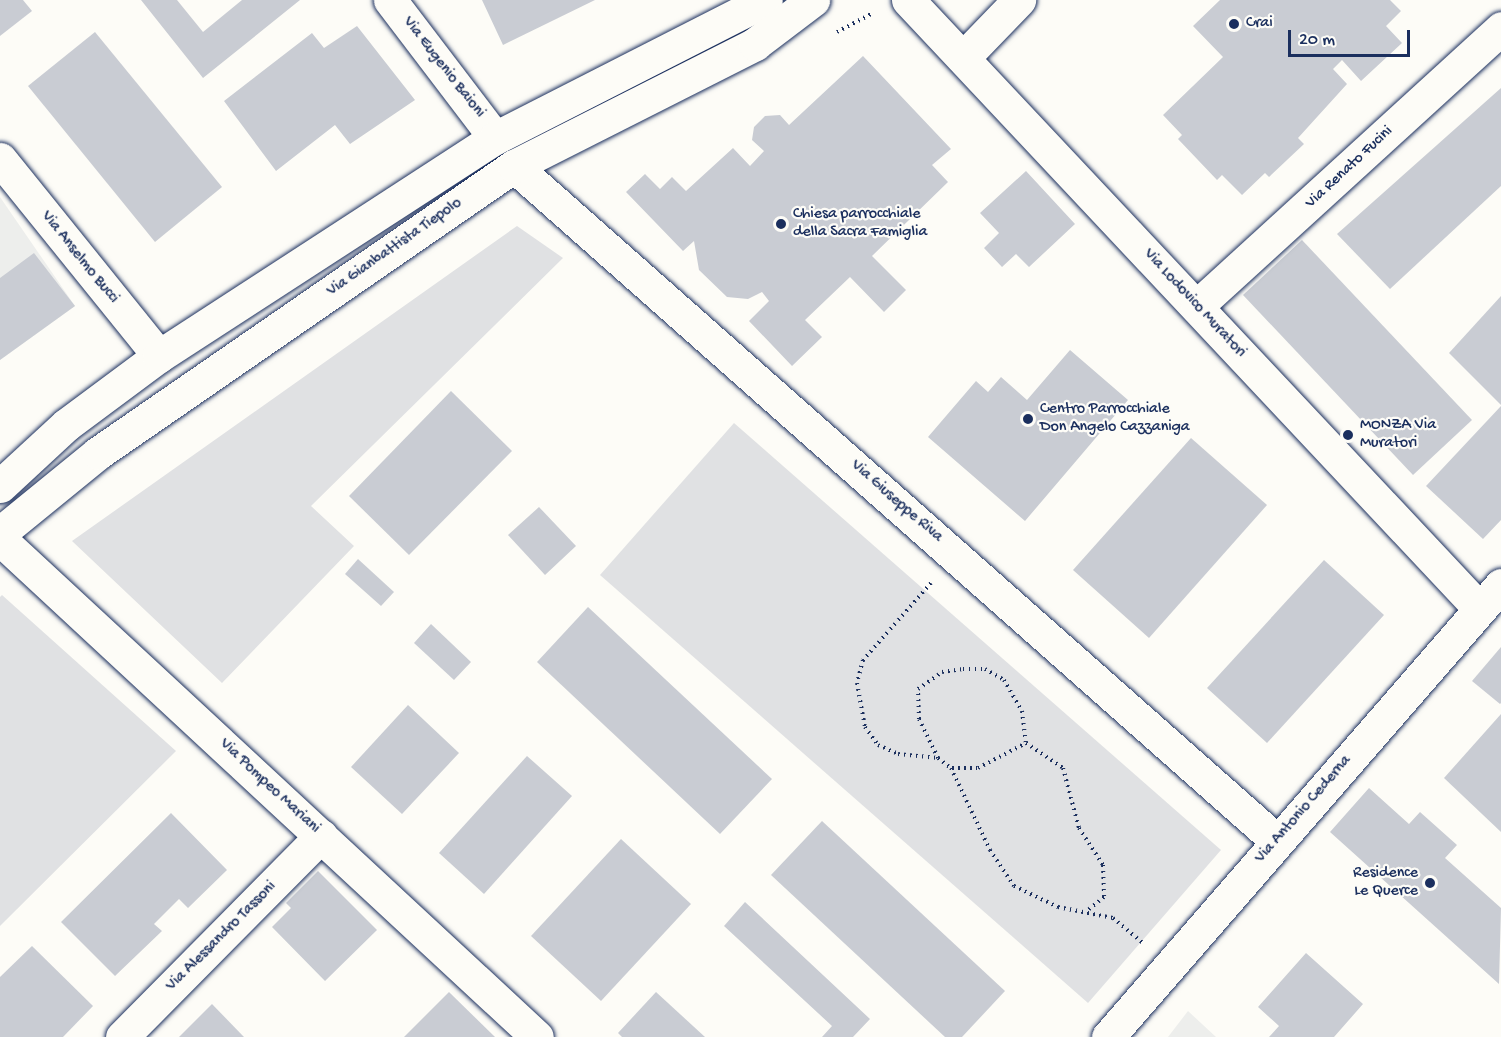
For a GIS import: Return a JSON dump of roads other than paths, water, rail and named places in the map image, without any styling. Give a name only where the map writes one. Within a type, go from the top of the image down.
[{"type":"street","name":"Via Eugenio Baioni","points":[[390,0],[495,138]]},
{"type":"street","points":[[0,486],[66,426],[159,356],[495,138],[766,0]]},
{"type":"street","name":"Via Gianbattista Tiepolo","points":[[0,532],[98,453],[514,166],[755,44],[813,0]]},
{"type":"street","name":"Via Lodovico Muratori","points":[[908,0],[1479,608]]},
{"type":"street","points":[[963,58],[1020,0]]},
{"type":"street","name":"Via Renato Fucini","points":[[1197,306],[1299,216],[1501,28]]},
{"type":"street","name":"Via Anselmo Bucci","points":[[0,159],[159,356]]},
{"type":"street","name":"Via Giuseppe Riva","points":[[514,166],[956,555],[1276,841]]},
{"type":"street","name":"Via Pompeo Mariani","points":[[0,538],[537,1037]]},
{"type":"street","name":"Via Antonio Cederna","points":[[1108,1037],[1276,841],[1501,585]]},
{"type":"street","name":"Via Alessandro Tassoni","points":[[122,1037],[321,836]]},
{"type":"place","name":"Crai","points":[[1234,24]]},
{"type":"place","name":"Chiesa parrocchiale della Sacra Famiglia","points":[[781,224]]},
{"type":"place","name":"Centro Parrocchiale Don Angelo Cazzaniga","points":[[1028,419]]},
{"type":"place","name":"MONZA Via Muratori","points":[[1348,435]]},
{"type":"place","name":"Residence Le Querce","points":[[1430,883]]}]
